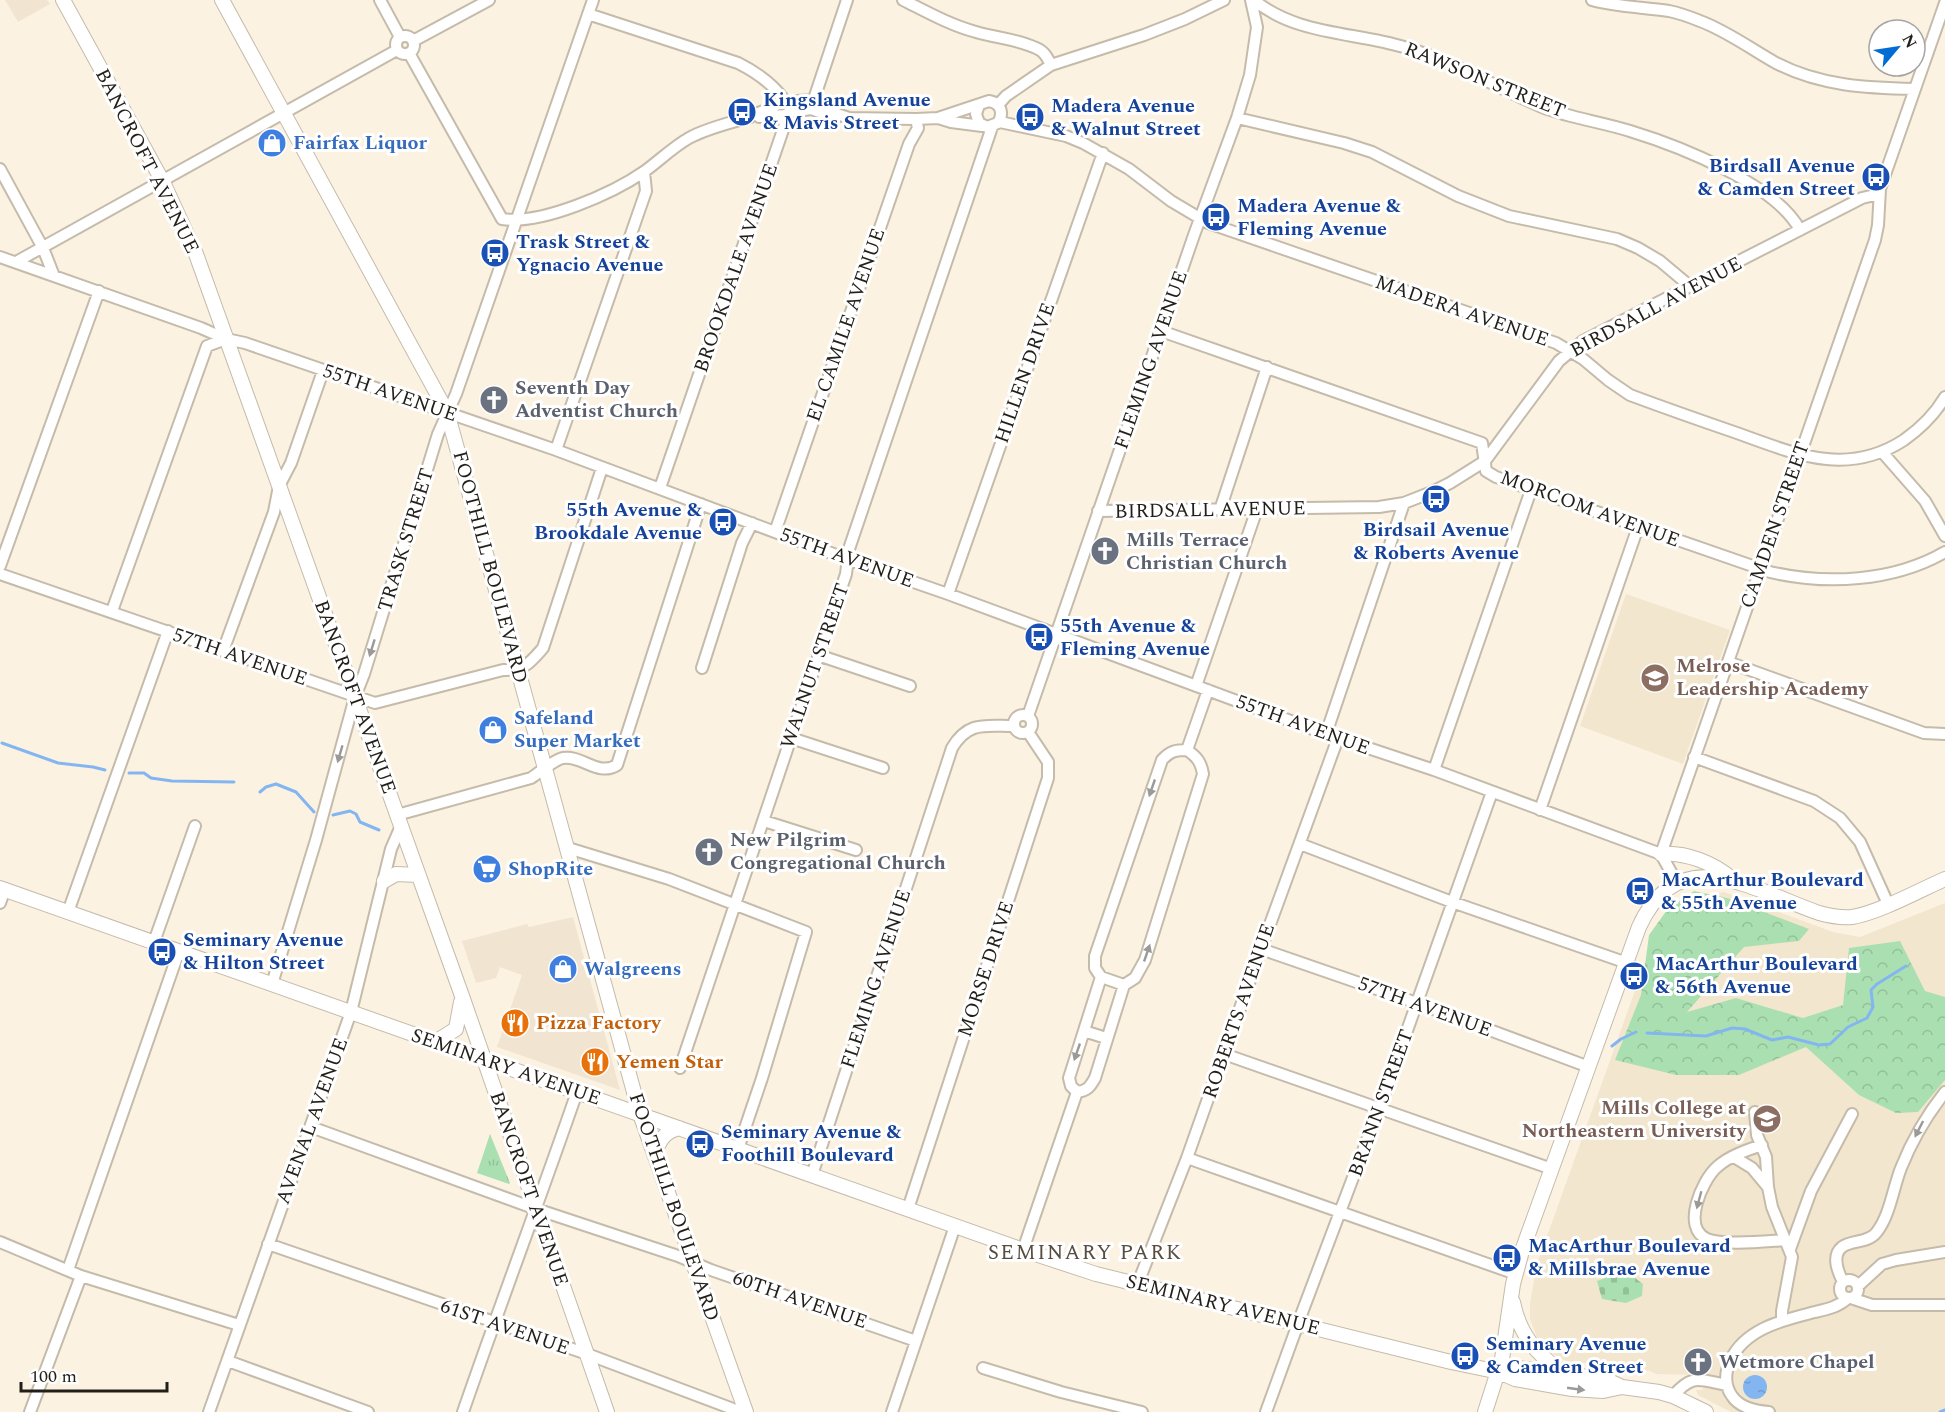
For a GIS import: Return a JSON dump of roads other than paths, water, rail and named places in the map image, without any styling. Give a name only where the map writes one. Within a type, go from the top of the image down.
[{"type":"street","name":"BANCROFT AVENUE","points":[[63,0],[163,182],[196,254],[462,996],[607,1412]]},
{"type":"street","name":"FOOTHILL BOULEVARD","points":[[222,0],[447,412],[640,1114],[744,1412]]},
{"type":"street","points":[[380,0],[400,37]]},
{"type":"street","points":[[414,41],[489,0]]},
{"type":"street","name":"TRASK STREET","points":[[272,984],[316,840],[355,697],[438,434],[456,394],[593,0]]},
{"type":"street","points":[[812,104],[847,0]]},
{"type":"street","points":[[903,0],[958,26],[1036,48],[1046,54],[1051,64]]},
{"type":"street","points":[[999,105],[1006,96],[1051,64],[1144,35],[1224,0]]},
{"type":"street","name":"FLEMING AVENUE","points":[[1028,716],[1200,218],[1237,118],[1250,75],[1257,27],[1252,0]]},
{"type":"street","name":"RAWSON STREET","points":[[1252,0],[1269,13],[1298,24],[1404,46],[1450,63],[1545,108],[1631,131],[1672,147],[1756,186],[1793,217],[1800,230]]},
{"type":"street","points":[[1592,0],[1610,5],[1669,11],[1702,22],[1725,32],[1778,64],[1827,82],[1850,87],[1915,89]]},
{"type":"street","points":[[1880,194],[1945,3]]},
{"type":"street","points":[[588,14],[738,63],[755,72],[778,91],[784,108]]},
{"type":"street","points":[[400,37],[410,37],[414,41],[414,48],[409,53],[403,54],[397,50],[396,44],[400,37]]},
{"type":"street","points":[[16,262],[397,50]]},
{"type":"street","points":[[409,53],[502,219],[516,221],[558,213],[578,206],[644,172],[688,138],[784,108],[812,104],[828,115],[837,114],[849,118],[866,119],[916,119],[938,118],[989,101],[999,105]]},
{"type":"street","points":[[979,105],[976,114],[979,123],[991,125],[1002,116],[999,105]]},
{"type":"street","name":"BROOKDALE AVENUE","points":[[660,488],[785,124],[784,108]]},
{"type":"street","name":"MADERA AVENUE","points":[[938,118],[951,122],[991,125],[1066,136],[1103,153],[1171,201],[1208,223],[1556,343],[1583,359],[1630,395],[1818,459],[1843,460],[1883,453],[1914,433],[1933,414],[1945,397]]},
{"type":"street","points":[[1237,118],[1344,143],[1372,152],[1458,196],[1509,216],[1617,239],[1660,261],[1691,287]]},
{"type":"street","name":"EL CAMILE AVENUE","points":[[775,532],[909,144],[918,128],[916,119]]},
{"type":"street","name":"WALNUT STREET","points":[[680,1068],[846,574],[847,560],[991,125]]},
{"type":"street","name":"HILLEN DRIVE","points":[[948,594],[1103,153]]},
{"type":"street","points":[[0,169],[43,248],[54,276]]},
{"type":"street","points":[[556,450],[645,191],[644,172]]},
{"type":"street","name":"BIRDSALL AVENUE","points":[[1098,511],[1379,507],[1404,502],[1450,483],[1485,461],[1559,361],[1583,341],[1862,198],[1880,194]]},
{"type":"street","name":"CAMDEN STREET","points":[[1661,854],[1875,240],[1880,194]]},
{"type":"street","name":"55TH AVENUE","points":[[0,257],[201,328],[226,339],[245,343],[556,450],[847,560],[1056,633],[1326,734],[1434,770],[1661,854]]},
{"type":"street","points":[[0,566],[99,291]]},
{"type":"street","name":"MORCOM AVENUE","points":[[1161,331],[1482,443],[1486,471],[1496,477],[1760,569],[1791,577],[1821,580],[1861,578],[1889,573],[1921,563],[1945,552]]},
{"type":"street","points":[[112,611],[207,345],[226,339]]},
{"type":"street","points":[[1220,510],[1267,367]]},
{"type":"street","points":[[223,651],[274,512],[279,486],[291,463],[323,371]]},
{"type":"street","points":[[1883,453],[1925,501],[1945,536]]},
{"type":"street","points":[[518,670],[543,648],[603,468]]},
{"type":"street","points":[[1434,770],[1531,490]]},
{"type":"street","points":[[1326,734],[1404,502]]},
{"type":"street","points":[[399,821],[531,778],[561,758],[570,758],[603,769],[610,769],[617,765],[701,504]]},
{"type":"street","points":[[1196,686],[1257,509]]},
{"type":"street","points":[[702,668],[742,543],[752,523]]},
{"type":"street","points":[[1540,810],[1638,527]]},
{"type":"street","name":"57TH AVENUE","points":[[0,573],[375,703],[503,670],[518,670]]},
{"type":"street","points":[[68,912],[168,631]]},
{"type":"street","points":[[818,655],[910,686]]},
{"type":"street","points":[[1728,662],[1924,734],[1945,734]]},
{"type":"street","points":[[1187,750],[1208,690]]},
{"type":"street","points":[[1028,716],[1032,725],[1028,732],[1019,733],[1013,726],[1016,717],[1028,716]]},
{"type":"street","name":"FLEMING AVENUE","points":[[812,1175],[952,748],[963,734],[978,726],[1013,726]]},
{"type":"street","name":"MORSE DRIVE","points":[[908,1209],[1047,778],[1048,762],[1028,732]]},
{"type":"street","points":[[791,738],[883,768]]},
{"type":"street","name":"ROBERTS AVENUE","points":[[1138,1284],[1187,1158],[1338,738]]},
{"type":"street","points":[[1077,1092],[1084,1091],[1095,1078],[1124,985],[1135,978],[1145,960],[1203,774],[1196,756],[1187,750],[1175,750],[1162,760],[1095,956],[1095,968],[1101,977],[1124,985]]},
{"type":"street","points":[[1694,757],[1814,801],[1840,818],[1860,842],[1888,904]]},
{"type":"street","name":"BRANN STREET","points":[[1266,1412],[1379,1109],[1492,792]]},
{"type":"street","name":"AVENAL AVENUE","points":[[209,1412],[351,1012],[399,821]]},
{"type":"street","points":[[764,821],[856,850]]},
{"type":"street","points":[[154,942],[195,826]]},
{"type":"street","points":[[1300,844],[1452,902],[1627,963]]},
{"type":"street","points":[[568,848],[669,879],[806,932],[738,1149]]},
{"type":"street","points":[[1677,883],[1661,854],[1679,854],[1713,865],[1736,882]]},
{"type":"street","points":[[384,880],[396,874],[418,875]]},
{"type":"street","points":[[1485,1412],[1499,1372],[1516,1274],[1647,910],[1664,891],[1677,883],[1703,876],[1736,882],[1833,916],[1851,917],[1888,904],[1945,879]]},
{"type":"street","name":"SEMINARY AVENUE","points":[[2,893],[68,912],[1096,1274],[1499,1372]]},
{"type":"street","name":"57TH AVENUE","points":[[1261,949],[1417,1003],[1589,1067]]},
{"type":"street","points":[[68,1270],[179,951]]},
{"type":"street","points":[[1077,1092],[1071,1086],[1069,1078],[1101,977]]},
{"type":"street","points":[[435,1042],[456,1029],[460,1018],[462,996]]},
{"type":"street","points":[[1084,1031],[1106,1038]]},
{"type":"street","points":[[1224,1054],[1552,1169]]},
{"type":"street","points":[[463,1412],[577,1092]]},
{"type":"street","points":[[1023,1250],[1077,1092]]},
{"type":"street","points":[[1844,1282],[1836,1263],[1838,1253],[1842,1247],[1875,1235],[1882,1222],[1900,1169],[1927,1115],[1945,1092]]},
{"type":"street","points":[[1755,1112],[1757,1135],[1766,1157],[1768,1187],[1776,1220],[1792,1257],[1782,1320]]},
{"type":"street","points":[[1788,1245],[1811,1191],[1852,1114]]},
{"type":"street","name":"60TH AVENUE","points":[[311,1127],[536,1209],[693,1261],[711,1270],[916,1341]]},
{"type":"street","points":[[654,1154],[664,1135],[679,1128]]},
{"type":"street","points":[[1762,1145],[1716,1168],[1704,1182],[1694,1220],[1698,1232],[1707,1239],[1788,1245]]},
{"type":"street","points":[[1734,1157],[1752,1168],[1768,1187]]},
{"type":"street","points":[[1187,1158],[1516,1274]]},
{"type":"street","points":[[892,1412],[955,1226]]},
{"type":"street","points":[[0,1242],[81,1276],[239,1325]]},
{"type":"street","name":"61ST AVENUE","points":[[268,1244],[587,1354],[744,1412]]},
{"type":"street","points":[[1768,1412],[1743,1407],[1732,1397],[1727,1385],[1725,1372],[1738,1347],[1749,1337],[1782,1320],[1840,1306],[1857,1293],[1858,1286],[1882,1264],[1908,1257],[1945,1252]]},
{"type":"street","points":[[30,1412],[81,1276]]},
{"type":"street","points":[[1858,1286],[1852,1280],[1844,1282],[1840,1287],[1841,1293],[1872,1305],[1945,1305]]},
{"type":"street","points":[[1512,1296],[1514,1310],[1528,1341],[1544,1358],[1564,1373]]},
{"type":"street","points":[[228,1361],[368,1412]]},
{"type":"street","points":[[983,1368],[1061,1392],[1143,1412]]},
{"type":"street","points":[[1499,1372],[1517,1368],[1605,1379],[1622,1387],[1673,1396],[1702,1411]]},
{"type":"street","points":[[1499,1372],[1515,1379],[1590,1391],[1603,1392],[1622,1387]]},
{"type":"street","points":[[1673,1396],[1682,1386],[1694,1380],[1727,1385]]},
{"type":"water","points":[[1755,1375],[1764,1378],[1767,1387],[1764,1396],[1755,1399],[1746,1396],[1743,1387],[1746,1378]]},
{"type":"waterway","points":[[2,743],[58,763],[105,770]]},
{"type":"waterway","points":[[129,773],[144,773],[151,778],[172,781],[234,782]]},
{"type":"waterway","points":[[260,792],[276,784],[296,792],[314,812]]},
{"type":"waterway","points":[[333,815],[350,811],[356,814],[360,822],[379,830]]},
{"type":"waterway","points":[[1647,1033],[1706,1036],[1732,1028],[1745,1029],[1772,1040],[1788,1037],[1819,1045],[1830,1044],[1848,1027],[1867,1018],[1873,1007],[1871,990],[1906,966]]},
{"type":"waterway","points":[[1612,1046],[1636,1032]]},
{"type":"waterway","points":[[1940,1412],[1945,1410]]},
{"type":"place","name":"Kingsland Avenue & Mavis Street","points":[[742,112]]},
{"type":"place","name":"Madera Avenue & Walnut Street","points":[[1030,117]]},
{"type":"place","name":"Fairfax Liquor","points":[[272,143]]},
{"type":"place","name":"Birdsall Avenue & Camden Street","points":[[1876,177]]},
{"type":"place","name":"Madera Avenue & Fleming Avenue","points":[[1216,217]]},
{"type":"place","name":"Trask Street & Ygnacio Avenue","points":[[495,253]]},
{"type":"place","name":"Seventh Day Adventist Church","points":[[494,400]]},
{"type":"place","name":"Birdsail Avenue & Roberts Avenue","points":[[1436,499]]},
{"type":"place","name":"55th Avenue & Brookdale Avenue","points":[[723,522]]},
{"type":"place","name":"Mills Terrace Christian Church","points":[[1105,551]]},
{"type":"place","name":"55th Avenue & Fleming Avenue","points":[[1039,637]]},
{"type":"place","name":"Melrose Leadership Academy","points":[[1655,678]]},
{"type":"place","name":"Safeland Super Market","points":[[493,730]]},
{"type":"place","name":"New Pilgrim Congregational Church","points":[[709,852]]},
{"type":"place","name":"ShopRite","points":[[487,869]]},
{"type":"place","name":"MacArthur Boulevard & 55th Avenue","points":[[1640,891]]},
{"type":"place","name":"Seminary Avenue & Hilton Street","points":[[162,952]]},
{"type":"place","name":"Walgreens","points":[[563,969]]},
{"type":"place","name":"MacArthur Boulevard & 56th Avenue","points":[[1634,976]]},
{"type":"place","name":"Pizza Factory","points":[[515,1023]]},
{"type":"place","name":"Yemen Star","points":[[595,1062]]},
{"type":"place","name":"Mills College at Northeastern University","points":[[1767,1119]]},
{"type":"place","name":"Seminary Avenue & Foothill Boulevard","points":[[700,1144]]},
{"type":"place","name":"MacArthur Boulevard & Millsbrae Avenue","points":[[1507,1258]]},
{"type":"place","name":"Seminary Avenue & Camden Street","points":[[1465,1356]]},
{"type":"place","name":"Wetmore Chapel","points":[[1698,1362]]},
{"type":"district","name":"SEMINARY PARK","points":[[1085,1253]]}]
